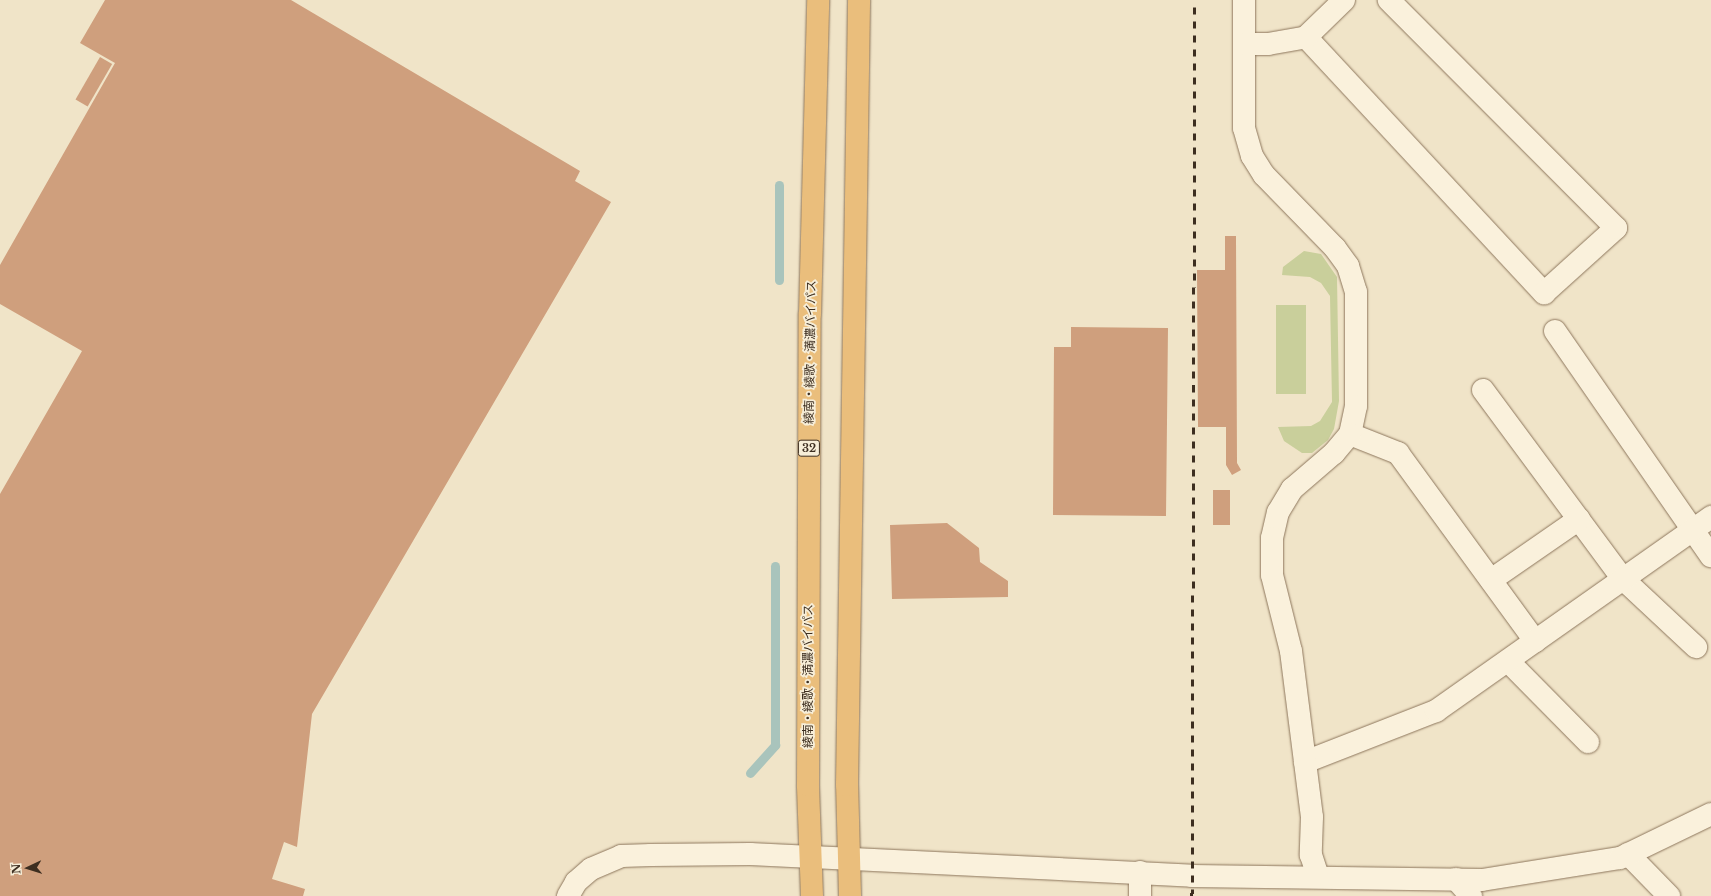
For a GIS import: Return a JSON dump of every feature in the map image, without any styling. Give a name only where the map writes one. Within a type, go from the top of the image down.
[{"type":"highway","name":"綾南・綾歌・満濃バイパス","points":[[812,896],[808,785],[810,322],[818,0]]},
{"type":"highway","points":[[850,896],[847,785],[859,0]]},
{"type":"street","points":[[1244,0],[1244,128],[1252,156],[1264,175],[1335,248],[1348,266],[1356,292],[1356,406],[1350,434],[1334,454],[1292,489],[1278,512],[1272,538],[1272,575],[1291,651],[1312,817],[1311,854],[1318,877]]},
{"type":"street","points":[[1244,44],[1268,44],[1306,37],[1344,0]]},
{"type":"street","points":[[1306,37],[1544,293],[1616,228],[1389,0]]},
{"type":"street","points":[[1555,331],[1711,556]]},
{"type":"street","points":[[1483,390],[1623,579],[1696,647]]},
{"type":"street","points":[[1350,434],[1398,453],[1535,641]]},
{"type":"street","points":[[1305,762],[1436,711],[1711,516]]},
{"type":"street","points":[[1491,580],[1578,520]]},
{"type":"street","points":[[1508,661],[1588,742]]},
{"type":"street","points":[[568,896],[576,882],[591,869],[621,856],[811,856],[1140,872],[1482,880],[1568,869],[1628,854],[1711,814]]},
{"type":"street","points":[[1628,854],[1669,896]]},
{"type":"street","points":[[1140,872],[1140,896]]},
{"type":"street","points":[[1456,879],[1471,896]]},
{"type":"green space","points":[[1304,251],[1321,254],[1337,277],[1339,401],[1334,429],[1328,440],[1312,453],[1302,453],[1284,441],[1278,427],[1311,426],[1320,421],[1332,402],[1330,296],[1321,283],[1310,277],[1282,275],[1283,267]]},
{"type":"green space","points":[[1276,305],[1306,305],[1306,394],[1276,394]]},
{"type":"building","points":[[105,0],[291,0],[580,171],[575,181],[611,202],[312,714],[297,847],[284,842],[272,879],[305,889],[303,896],[0,896],[0,494],[82,351],[0,304],[0,265],[115,63],[80,43]]},
{"type":"building","points":[[100,57],[112,64],[88,106],[76,99]]},
{"type":"building","points":[[1225,236],[1236,236],[1237,463],[1241,470],[1232,475],[1226,465],[1226,427],[1198,427],[1197,270],[1225,270]]},
{"type":"building","points":[[1071,327],[1168,328],[1166,516],[1053,515],[1054,347],[1071,347]]},
{"type":"building","points":[[1213,490],[1230,490],[1230,525],[1213,525]]},
{"type":"building","points":[[947,523],[979,548],[980,562],[1008,581],[1008,597],[892,599],[890,525]]},
{"type":"waterway","points":[[779,185],[779,280]]},
{"type":"waterway","points":[[750,773],[775,745],[775,566]]},
{"type":"railway","points":[[1192,896],[1195,0]]}]
